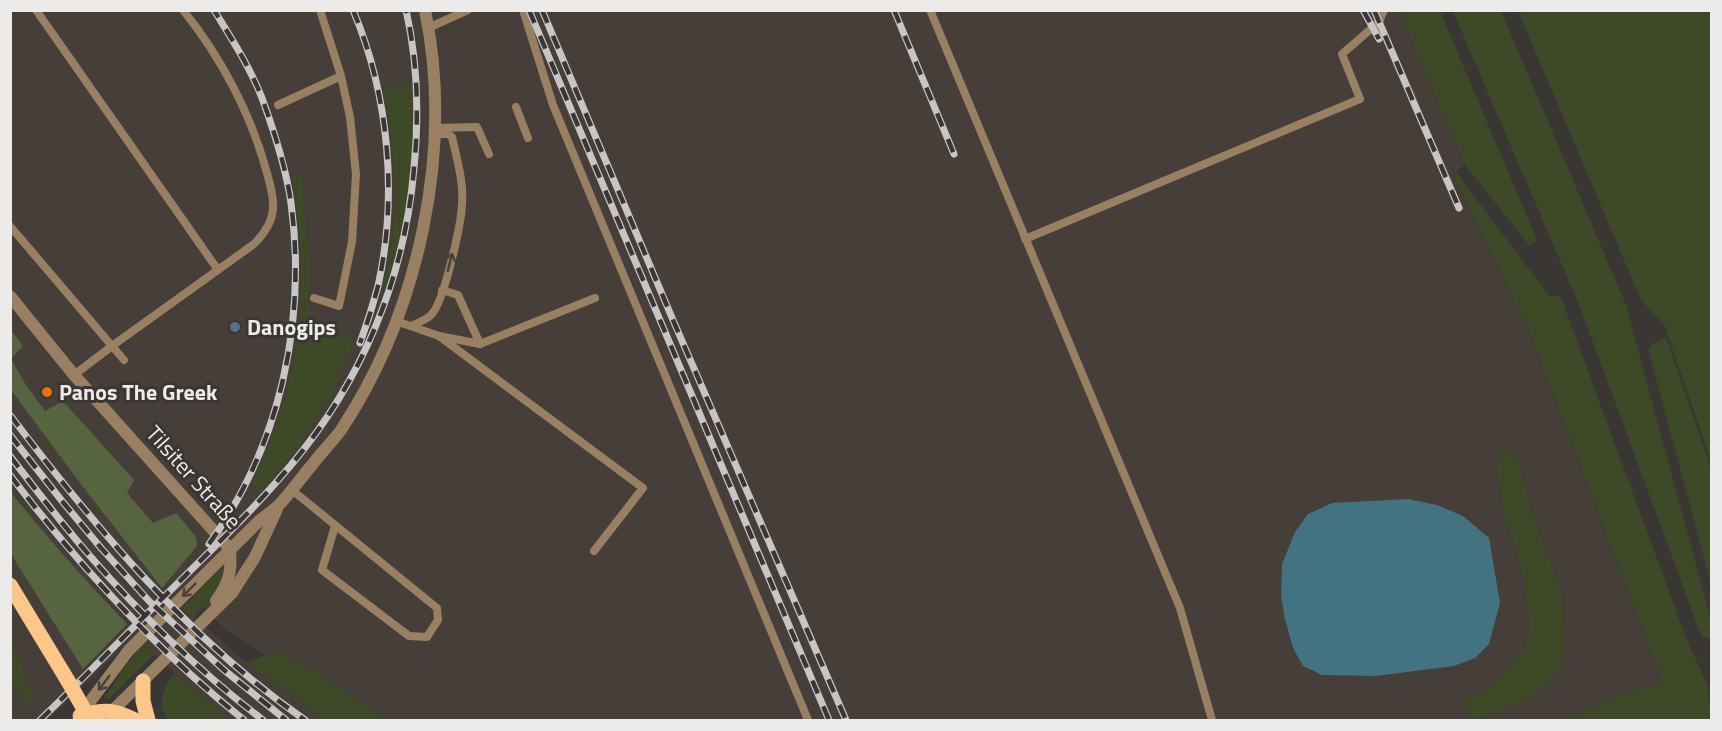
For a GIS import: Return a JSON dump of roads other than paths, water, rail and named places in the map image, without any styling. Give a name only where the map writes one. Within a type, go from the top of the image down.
[{"type":"main road","points":[[10,585],[68,681],[82,719],[97,711],[135,720]]},
{"type":"main road","points":[[144,681],[143,701],[148,720]]},
{"type":"street","points":[[82,719],[129,650],[292,490],[340,431],[379,363],[396,321],[416,260],[432,168],[434,85],[425,10]]},
{"type":"street","name":"Tilsiter Straße","points":[[10,296],[74,375],[230,549]]},
{"type":"street","points":[[108,715],[232,593],[255,557],[279,505]]},
{"type":"street","points":[[204,621],[227,584],[232,567],[230,549]]},
{"type":"lane","points":[[36,10],[218,270]]},
{"type":"lane","points":[[74,375],[254,244],[271,221],[273,207],[271,190],[260,146],[234,89],[198,28],[183,10]]},
{"type":"lane","points":[[314,298],[339,306],[352,242],[356,174],[350,117],[341,76],[320,10]]},
{"type":"lane","points":[[428,28],[468,10]]},
{"type":"lane","points":[[522,10],[553,105],[808,720]]},
{"type":"lane","points":[[930,10],[1180,608],[1212,720]]},
{"type":"lane","points":[[1025,239],[1360,99],[1342,54],[1379,22],[1384,10]]},
{"type":"lane","points":[[278,105],[341,76]]},
{"type":"lane","points":[[516,107],[528,138]]},
{"type":"lane","points":[[434,131],[477,127],[489,154]]},
{"type":"lane","points":[[411,326],[431,316],[438,304],[458,231],[462,206],[462,183],[452,137],[434,131]]},
{"type":"lane","points":[[10,226],[124,360]]},
{"type":"lane","points":[[442,290],[458,295],[480,344]]},
{"type":"lane","points":[[396,321],[439,336],[480,344],[595,298]]},
{"type":"lane","points":[[439,336],[643,488],[594,551]]},
{"type":"lane","points":[[292,490],[437,608],[438,620],[427,636],[409,636],[321,570],[335,526]]},
{"type":"water","points":[[1408,499],[1437,505],[1463,516],[1489,538],[1500,603],[1489,644],[1475,658],[1454,666],[1376,676],[1322,675],[1303,666],[1293,648],[1281,596],[1282,564],[1295,532],[1308,514],[1332,503]]},
{"type":"railway","points":[[209,544],[234,506],[254,466],[270,424],[283,381],[291,337],[295,293],[295,248],[291,203],[279,149],[257,86],[214,10]]},
{"type":"railway","points":[[353,10],[375,76],[382,111],[388,182],[388,217],[384,252],[378,286],[360,343]]},
{"type":"railway","points":[[40,720],[222,540],[278,481],[316,433],[359,363],[390,288],[409,209],[416,148],[417,109],[413,49],[406,10]]},
{"type":"railway","points":[[529,10],[829,720]]},
{"type":"railway","points":[[542,10],[846,720]]},
{"type":"railway","points":[[894,10],[954,154]]},
{"type":"railway","points":[[1363,10],[1379,39]]},
{"type":"railway","points":[[1374,10],[1459,208]]},
{"type":"railway","points":[[10,415],[76,499],[146,580],[222,654],[305,720]]},
{"type":"railway","points":[[10,435],[101,548],[149,601],[224,670],[286,720]]},
{"type":"railway","points":[[10,456],[69,532],[130,600],[194,663],[263,720]]},
{"type":"railway","points":[[10,475],[63,542],[119,605],[180,665],[244,720]]},
{"type":"place","name":"Danogips","points":[[235,327]]},
{"type":"place","name":"Panos The Greek","points":[[47,392]]}]
